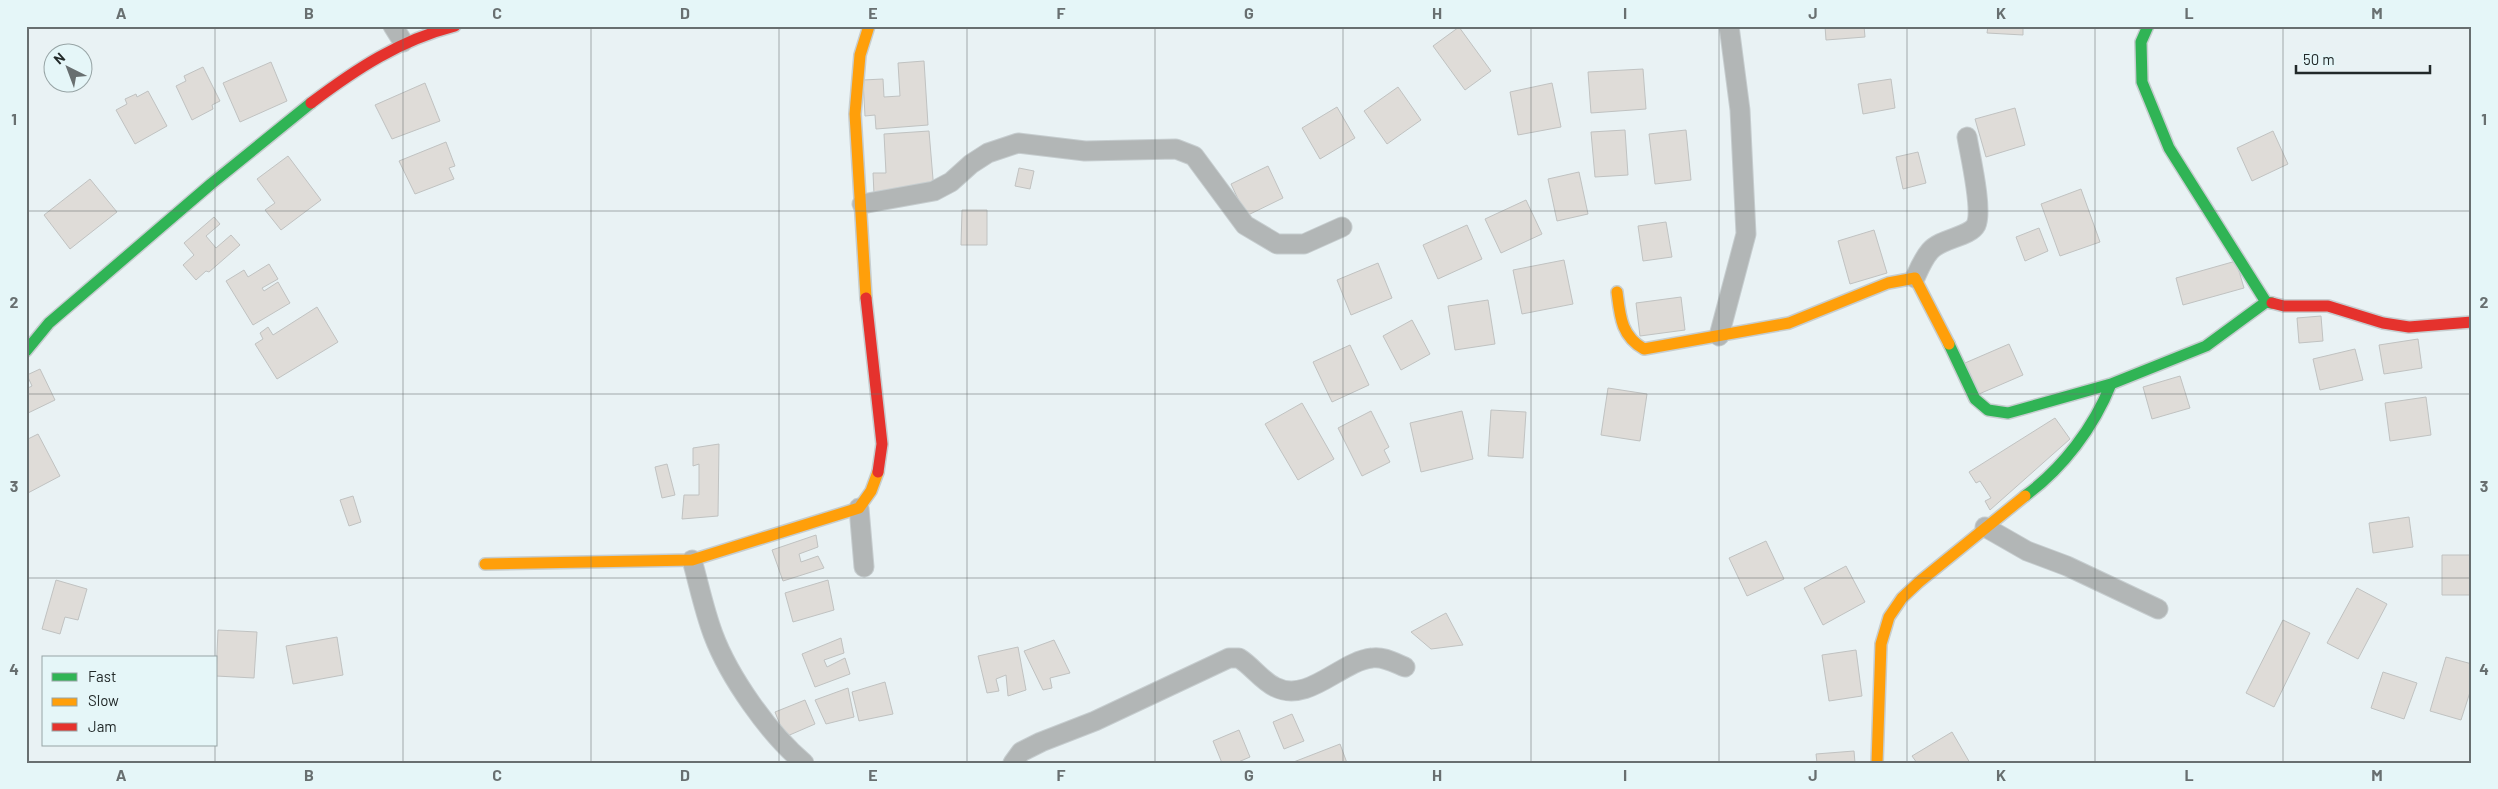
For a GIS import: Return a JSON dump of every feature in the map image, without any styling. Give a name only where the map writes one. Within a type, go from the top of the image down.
[{"type":"street","points":[[26,351],[49,324],[220,176],[294,117],[361,68],[398,34],[455,26]]},
{"type":"street","points":[[485,564],[692,560],[859,508],[871,491],[878,472],[882,444],[867,319],[862,204],[855,114],[860,55],[870,26]]},
{"type":"street","points":[[1719,336],[1746,234],[1740,110],[1729,26]]},
{"type":"street","points":[[2148,26],[2141,42],[2142,82],[2169,148],[2266,302],[2284,306],[2328,306],[2383,323],[2408,326],[2472,322]]},
{"type":"street","points":[[1915,278],[1930,250],[1943,241],[1970,231],[1975,227],[1978,220],[1978,200],[1968,137]]},
{"type":"street","points":[[862,204],[934,191],[951,182],[971,164],[988,153],[1018,143],[1085,151],[1176,149],[1194,156],[1245,225],[1277,244],[1304,244],[1342,227]]},
{"type":"street","points":[[1617,292],[1624,333],[1632,343],[1644,349],[1789,323],[1888,283],[1915,278]]},
{"type":"street","points":[[1915,278],[1935,313],[1976,399],[1988,410],[2008,414],[2111,384],[2206,346],[2266,302]]},
{"type":"street","points":[[1877,763],[1881,644],[1889,617],[1902,598],[1986,526],[2039,486],[2075,447],[2101,409],[2111,384]]},
{"type":"street","points":[[859,508],[864,567]]},
{"type":"street","points":[[1986,526],[2027,551],[2067,566],[2158,610]]},
{"type":"street","points":[[692,560],[713,634],[720,650],[763,719],[782,744],[804,763]]},
{"type":"street","points":[[1013,763],[1021,752],[1041,742],[1095,721],[1230,658],[1239,658],[1275,687],[1289,691],[1308,688],[1348,666],[1373,657],[1405,667]]},
{"type":"building","points":[[1825,26],[1864,26],[1865,37],[1826,40]]},
{"type":"building","points":[[1988,26],[2023,26],[2023,35],[1987,33]]},
{"type":"building","points":[[2081,26],[2109,26],[2108,28]]},
{"type":"building","points":[[1459,27],[1491,71],[1465,90],[1433,46]]},
{"type":"building","points":[[924,61],[928,125],[876,129],[875,115],[865,116],[863,80],[883,79],[884,97],[900,96],[898,63]]},
{"type":"building","points":[[271,62],[287,101],[240,122],[223,83]]},
{"type":"building","points":[[203,67],[220,101],[212,105],[213,109],[192,120],[176,86],[186,81],[184,76]]},
{"type":"building","points":[[1643,69],[1646,109],[1591,113],[1588,72]]},
{"type":"building","points":[[1891,79],[1895,108],[1863,114],[1858,84]]},
{"type":"building","points":[[425,83],[440,121],[392,139],[375,105]]},
{"type":"building","points":[[1552,83],[1561,127],[1518,135],[1510,92]]},
{"type":"building","points":[[1398,87],[1421,120],[1387,144],[1364,111]]},
{"type":"building","points":[[148,91],[167,126],[135,144],[116,110],[127,104],[125,99],[136,94],[137,97]]},
{"type":"building","points":[[1337,107],[1355,138],[1320,159],[1302,128]]},
{"type":"building","points":[[2015,108],[2025,145],[1986,157],[1975,119]]},
{"type":"building","points":[[1625,130],[1628,175],[1595,177],[1591,132]]},
{"type":"building","points":[[1686,130],[1691,180],[1655,184],[1649,134]]},
{"type":"building","points":[[929,131],[934,191],[874,194],[873,173],[886,173],[884,134]]},
{"type":"building","points":[[2273,131],[2288,164],[2252,181],[2237,148]]},
{"type":"building","points":[[446,142],[455,166],[449,168],[454,179],[415,194],[399,161]]},
{"type":"building","points":[[1918,152],[1926,183],[1903,189],[1896,157]]},
{"type":"building","points":[[288,156],[321,200],[281,230],[265,210],[275,203],[257,179]]},
{"type":"building","points":[[1268,166],[1283,198],[1246,216],[1231,184]]},
{"type":"building","points":[[1019,168],[1034,171],[1030,189],[1015,186]]},
{"type":"building","points":[[1579,172],[1588,214],[1557,221],[1548,179]]},
{"type":"building","points":[[90,179],[117,212],[70,249],[44,215]]},
{"type":"building","points":[[2081,189],[2100,242],[2060,256],[2041,204]]},
{"type":"building","points":[[1526,200],[1542,234],[1501,253],[1485,219]]},
{"type":"building","points":[[962,210],[987,210],[987,245],[961,245]]},
{"type":"building","points":[[214,217],[220,224],[206,236],[216,248],[231,235],[240,245],[209,272],[206,271],[196,280],[183,265],[194,255],[184,243]]},
{"type":"building","points":[[1666,222],[1672,257],[1643,261],[1638,226]]},
{"type":"building","points":[[1467,225],[1482,259],[1438,279],[1423,245]]},
{"type":"building","points":[[2039,228],[2048,251],[2025,261],[2016,237]]},
{"type":"building","points":[[1874,230],[1887,273],[1850,284],[1838,241]]},
{"type":"building","points":[[1564,260],[1573,304],[1522,314],[1513,270]]},
{"type":"building","points":[[2236,261],[2244,288],[2183,305],[2176,278]]},
{"type":"building","points":[[1378,263],[1392,298],[1351,315],[1337,280]]},
{"type":"building","points":[[269,264],[278,279],[262,288],[264,291],[278,282],[290,303],[253,325],[226,281],[244,270],[248,277]]},
{"type":"building","points":[[1681,297],[1685,330],[1640,336],[1636,303]]},
{"type":"building","points":[[1488,300],[1495,344],[1455,350],[1448,306]]},
{"type":"building","points":[[317,307],[338,342],[277,379],[255,344],[263,339],[260,333],[268,327],[273,335]]},
{"type":"building","points":[[2321,316],[2323,341],[2299,343],[2297,318]]},
{"type":"building","points":[[1412,320],[1430,354],[1401,370],[1383,336]]},
{"type":"building","points":[[2418,339],[2422,368],[2384,374],[2379,345]]},
{"type":"building","points":[[2009,344],[2023,375],[1979,394],[1965,363]]},
{"type":"building","points":[[1350,345],[1369,385],[1332,402],[1313,362]]},
{"type":"building","points":[[2355,349],[2363,380],[2320,390],[2313,359]]},
{"type":"building","points":[[40,369],[55,400],[26,414],[26,389],[32,386],[27,375]]},
{"type":"building","points":[[2180,376],[2190,408],[2152,419],[2143,387]]},
{"type":"building","points":[[1608,388],[1647,394],[1640,441],[1601,435]]},
{"type":"building","points":[[2426,397],[2431,435],[2390,441],[2385,403]]},
{"type":"building","points":[[1302,403],[1334,459],[1298,480],[1265,424]]},
{"type":"building","points":[[1491,410],[1526,412],[1523,458],[1488,456]]},
{"type":"building","points":[[1371,411],[1389,447],[1384,450],[1390,462],[1362,476],[1338,428]]},
{"type":"building","points":[[1462,411],[1473,459],[1421,472],[1410,423]]},
{"type":"building","points":[[2055,418],[2070,439],[1990,510],[1985,501],[1991,498],[1980,481],[1976,483],[1969,472]]},
{"type":"building","points":[[38,434],[60,476],[26,494],[26,440]]},
{"type":"building","points":[[719,444],[718,516],[682,519],[684,495],[699,495],[699,464],[693,466],[693,448]]},
{"type":"building","points":[[667,464],[675,495],[662,498],[655,467]]},
{"type":"building","points":[[353,496],[361,522],[349,526],[340,500]]},
{"type":"building","points":[[2409,517],[2413,547],[2373,553],[2369,523]]},
{"type":"building","points":[[816,535],[818,547],[799,554],[801,562],[818,556],[824,568],[783,581],[772,550]]},
{"type":"building","points":[[1766,541],[1784,579],[1747,596],[1729,558]]},
{"type":"building","points":[[2442,555],[2472,555],[2472,595],[2442,595]]},
{"type":"building","points":[[1846,566],[1865,602],[1823,625],[1804,588]]},
{"type":"building","points":[[56,580],[87,589],[78,620],[65,617],[60,634],[42,629]]},
{"type":"building","points":[[828,580],[834,610],[793,622],[785,593]]},
{"type":"building","points":[[2357,588],[2387,604],[2358,659],[2327,643]]},
{"type":"building","points":[[1446,613],[1463,645],[1431,649],[1411,632]]},
{"type":"building","points":[[2283,620],[2310,633],[2274,707],[2246,693]]},
{"type":"building","points":[[218,630],[257,632],[254,678],[218,676]]},
{"type":"building","points":[[337,637],[343,675],[293,684],[286,646]]},
{"type":"building","points":[[841,638],[844,653],[824,660],[827,667],[845,658],[850,674],[815,687],[802,654]]},
{"type":"building","points":[[1054,640],[1070,673],[1050,678],[1052,688],[1043,690],[1024,651]]},
{"type":"building","points":[[1018,647],[1026,690],[1008,696],[1006,675],[996,679],[999,691],[987,693],[978,656]]},
{"type":"building","points":[[1856,650],[1862,696],[1829,701],[1822,655]]},
{"type":"building","points":[[2446,657],[2472,664],[2472,686],[2461,720],[2430,711]]},
{"type":"building","points":[[2383,672],[2417,683],[2404,719],[2371,708]]},
{"type":"building","points":[[885,682],[893,714],[859,721],[852,692]]},
{"type":"building","points":[[848,688],[854,717],[826,724],[815,700]]},
{"type":"building","points":[[805,700],[815,724],[785,737],[775,712]]},
{"type":"building","points":[[1292,714],[1304,741],[1284,749],[1273,722]]},
{"type":"building","points":[[1239,730],[1250,757],[1236,763],[1222,763],[1213,741]]},
{"type":"building","points":[[1952,732],[1970,763],[1917,763],[1912,756]]},
{"type":"building","points":[[1340,744],[1347,763],[1291,763]]},
{"type":"building","points":[[1854,751],[1855,763],[1817,763],[1816,754]]},
{"type":"traffic: fast","points":[[2148,26],[2141,42],[2142,82],[2169,148],[2266,302],[2272,303]]},
{"type":"traffic: fast","points":[[26,351],[49,323],[211,184],[311,103]]},
{"type":"traffic: fast","points":[[2025,496],[2052,473],[2076,446],[2096,416],[2111,384],[2206,346],[2266,302]]},
{"type":"traffic: fast","points":[[1949,344],[1975,399],[1988,410],[2008,413],[2111,384]]},
{"type":"traffic: slow","points":[[866,298],[855,114],[860,55],[869,26]]},
{"type":"traffic: slow","points":[[1617,292],[1621,317],[1626,332],[1636,344],[1644,349],[1789,323],[1888,283],[1915,278],[1949,344]]},
{"type":"traffic: slow","points":[[485,564],[692,560],[859,508],[871,491],[878,472]]},
{"type":"traffic: slow","points":[[1877,763],[1881,644],[1889,617],[1902,598],[1919,582],[2025,496]]},
{"type":"traffic: jam","points":[[311,103],[379,57],[416,39],[455,26]]},
{"type":"traffic: jam","points":[[866,298],[882,444],[878,472]]},
{"type":"traffic: jam","points":[[2272,303],[2284,306],[2328,306],[2383,323],[2409,327],[2472,322]]}]
